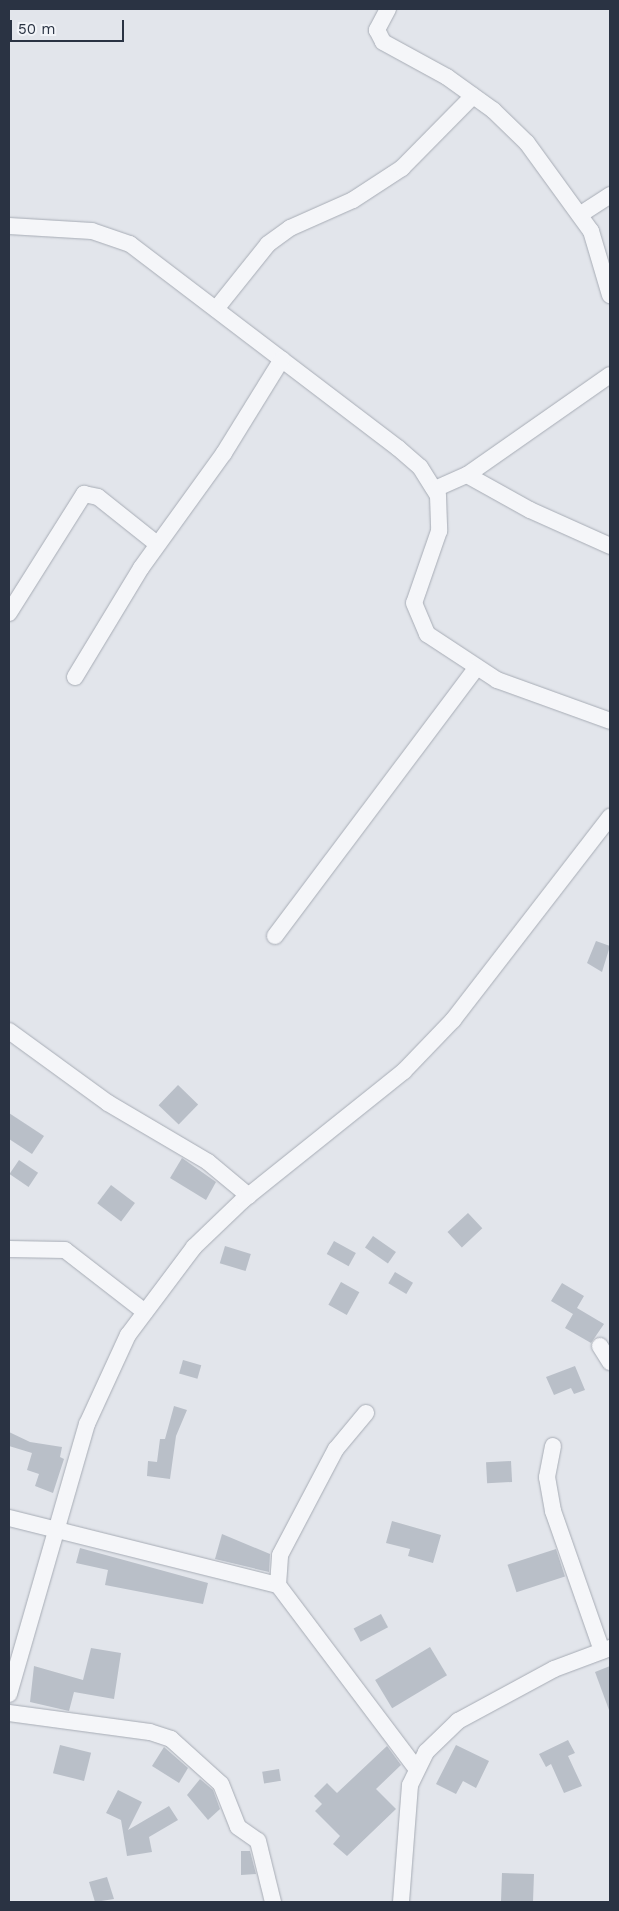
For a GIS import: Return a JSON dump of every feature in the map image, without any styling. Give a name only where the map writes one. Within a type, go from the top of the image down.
[{"type":"street","points":[[388,9],[378,26],[379,38],[473,96],[527,143],[581,214],[597,244],[610,295]]},
{"type":"street","points":[[216,309],[268,244],[290,228],[353,200],[402,168],[473,96]]},
{"type":"street","points":[[581,214],[610,195]]},
{"type":"street","points":[[9,226],[59,227],[116,237],[216,309],[420,467],[435,489],[439,531],[416,587],[418,618],[447,651],[476,668],[610,721]]},
{"type":"street","points":[[75,677],[157,544],[224,453],[282,359]]},
{"type":"street","points":[[435,489],[467,475],[610,375]]},
{"type":"street","points":[[467,475],[530,510],[610,546]]},
{"type":"street","points":[[9,613],[84,494],[98,497],[157,544]]},
{"type":"street","points":[[275,936],[476,668]]},
{"type":"street","points":[[9,1694],[58,1532],[87,1424],[128,1335],[194,1248],[248,1196],[383,1089],[453,1020],[610,817]]},
{"type":"street","points":[[9,1031],[108,1103],[208,1162],[248,1196]]},
{"type":"street","points":[[9,1250],[65,1250],[145,1312]]},
{"type":"street","points":[[600,1346],[610,1362]]},
{"type":"street","points":[[278,1585],[280,1555],[336,1449],[366,1412]]},
{"type":"street","points":[[401,1902],[403,1836],[416,1768],[458,1721],[554,1668],[606,1650],[553,1511],[547,1477],[553,1446]]},
{"type":"street","points":[[9,1518],[58,1532],[278,1585],[416,1768]]},
{"type":"street","points":[[9,1713],[141,1730],[171,1739],[221,1784],[238,1827],[258,1841],[273,1902]]},
{"type":"building","points":[[596,941],[610,946],[602,972],[587,963]]},
{"type":"building","points":[[178,1085],[198,1104],[179,1125],[159,1105]]},
{"type":"building","points":[[9,1113],[44,1136],[32,1154],[9,1139]]},
{"type":"building","points":[[182,1158],[216,1182],[206,1200],[170,1178]]},
{"type":"building","points":[[19,1160],[38,1173],[29,1187],[9,1174]]},
{"type":"building","points":[[111,1185],[135,1203],[121,1221],[97,1203]]},
{"type":"building","points":[[468,1213],[482,1228],[462,1247],[448,1232]]},
{"type":"building","points":[[373,1236],[396,1252],[388,1264],[365,1247]]},
{"type":"building","points":[[334,1241],[356,1253],[349,1266],[327,1254]]},
{"type":"building","points":[[225,1246],[251,1254],[246,1271],[220,1263]]},
{"type":"building","points":[[395,1272],[413,1283],[406,1294],[388,1283]]},
{"type":"building","points":[[341,1282],[359,1292],[347,1315],[328,1305]]},
{"type":"building","points":[[562,1283],[584,1296],[577,1308],[604,1324],[591,1343],[565,1328],[573,1314],[551,1301]]},
{"type":"building","points":[[183,1360],[201,1365],[197,1379],[179,1373]]},
{"type":"building","points":[[575,1366],[585,1390],[574,1394],[571,1388],[554,1395],[546,1377]]},
{"type":"building","points":[[174,1406],[187,1410],[176,1436],[170,1479],[147,1476],[148,1461],[157,1462],[160,1439],[165,1439]]},
{"type":"building","points":[[9,1432],[30,1442],[62,1447],[60,1457],[64,1459],[53,1493],[35,1486],[39,1474],[27,1470],[32,1453],[9,1446]]},
{"type":"building","points":[[511,1461],[512,1482],[487,1483],[486,1462]]},
{"type":"building","points":[[392,1521],[441,1535],[433,1563],[408,1556],[410,1549],[386,1543]]},
{"type":"building","points":[[222,1534],[270,1554],[269,1572],[215,1559]]},
{"type":"building","points":[[80,1548],[208,1583],[203,1604],[105,1585],[108,1570],[76,1563]]},
{"type":"building","points":[[556,1549],[565,1577],[516,1592],[507,1565]]},
{"type":"building","points":[[381,1614],[388,1627],[361,1642],[354,1629]]},
{"type":"building","points":[[430,1647],[447,1675],[392,1708],[375,1680]]},
{"type":"building","points":[[91,1648],[121,1653],[114,1699],[74,1692],[69,1711],[30,1702],[34,1666],[83,1680]]},
{"type":"building","points":[[610,1666],[610,1709],[609,1710],[595,1672]]},
{"type":"building","points":[[568,1740],[575,1753],[568,1756],[582,1786],[564,1793],[551,1764],[546,1767],[539,1754]]},
{"type":"building","points":[[60,1745],[91,1753],[84,1781],[53,1773]]},
{"type":"building","points":[[456,1745],[489,1761],[476,1788],[463,1781],[456,1794],[436,1784]]},
{"type":"building","points":[[387,1746],[401,1765],[376,1789],[396,1809],[347,1856],[333,1844],[340,1836],[315,1811],[322,1804],[314,1796],[327,1783],[337,1793]]},
{"type":"building","points":[[164,1747],[188,1768],[179,1783],[152,1766]]},
{"type":"building","points":[[279,1769],[281,1781],[264,1784],[262,1772]]},
{"type":"building","points":[[200,1779],[213,1790],[220,1809],[208,1820],[187,1795]]},
{"type":"building","points":[[118,1790],[142,1802],[128,1830],[169,1806],[178,1820],[149,1837],[152,1852],[127,1856],[121,1820],[106,1813]]},
{"type":"building","points":[[241,1851],[250,1851],[256,1874],[241,1875]]},
{"type":"building","points":[[502,1873],[534,1874],[533,1902],[501,1902]]},
{"type":"building","points":[[107,1877],[114,1899],[95,1902],[89,1882]]}]
